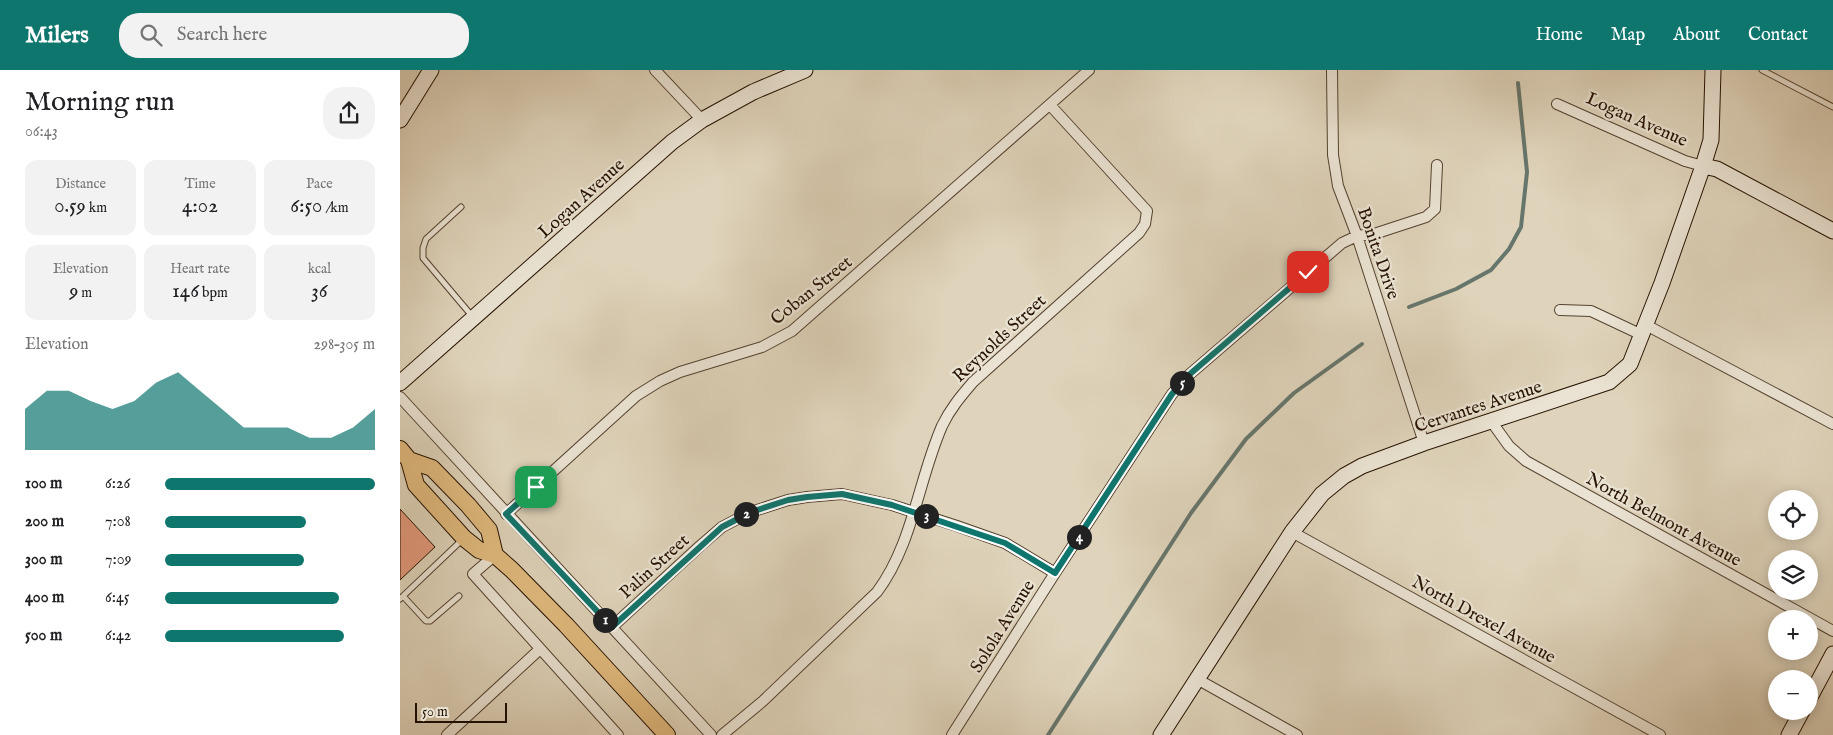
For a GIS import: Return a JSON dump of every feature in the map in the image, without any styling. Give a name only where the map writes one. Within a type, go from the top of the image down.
[{"type":"main road","points":[[404,454],[416,485],[464,538],[479,550],[495,555],[512,570],[566,625],[667,735]]},
{"type":"main road","points":[[404,454],[432,468],[468,505],[489,530],[495,555]]},
{"type":"street","points":[[400,120],[431,70]]},
{"type":"street","points":[[655,70],[702,120]]},
{"type":"street","name":"Logan Avenue","points":[[400,383],[672,142],[702,120],[753,92],[805,70]]},
{"type":"street","name":"Coban Street","points":[[506,514],[636,396],[660,381],[680,372],[762,347],[792,331],[1089,70]]},
{"type":"street","name":"Bonita Drive","points":[[1332,70],[1333,155],[1338,186],[1357,236],[1424,443]]},
{"type":"street","name":"Cervantes Avenue","points":[[1161,735],[1292,532],[1322,494],[1344,476],[1362,466],[1424,443],[1609,382],[1630,364],[1703,166],[1710,140],[1713,70]]},
{"type":"street","name":"Logan Avenue","points":[[1557,104],[1685,161],[1703,166]]},
{"type":"street","name":"Reynolds Street","points":[[722,735],[763,700],[877,592],[889,575],[902,548],[942,426],[957,401],[973,382],[1139,233],[1145,224],[1147,211],[1050,105]]},
{"type":"street","name":"Solola Avenue","points":[[952,735],[1172,394],[1190,374],[1342,243],[1357,236],[1374,234],[1426,217],[1435,209],[1437,164]]},
{"type":"street","points":[[1703,166],[1717,169],[1833,231]]},
{"type":"street","points":[[1560,310],[1591,311],[1644,330],[1833,424]]},
{"type":"street","points":[[400,397],[711,735]]},
{"type":"street","name":"North Belmont Avenue","points":[[1491,421],[1509,446],[1526,460],[1833,631]]},
{"type":"street","name":"Palin Street","points":[[612,627],[722,527],[751,512],[788,500],[842,494],[892,505],[1005,543],[1055,573]]},
{"type":"street","name":"North Drexel Avenue","points":[[1292,532],[1660,735]]},
{"type":"street","points":[[495,555],[473,574],[618,735]]},
{"type":"street","points":[[447,735],[540,650]]},
{"type":"street","points":[[1818,682],[1833,654]]},
{"type":"street","points":[[1197,680],[1284,732],[1297,735]]},
{"type":"street","points":[[1789,735],[1797,720]]},
{"type":"lane","points":[[1762,70],[1833,107]]},
{"type":"lane","points":[[462,207],[426,239],[423,248],[423,258],[474,318]]},
{"type":"lane","points":[[460,596],[430,621],[426,621],[401,598],[464,538]]},
{"type":"building","points":[[400,509],[435,547],[400,580]]},
{"type":"waterway","points":[[1409,307],[1456,289],[1491,270],[1509,249],[1521,227],[1527,172],[1518,83]]},
{"type":"waterway","points":[[1048,735],[1191,513],[1246,439],[1294,393],[1362,344]]},
{"type":"route","points":[[536,487],[506,514],[612,627],[722,527],[765,507],[807,497],[842,494],[892,505],[1005,543],[1055,573],[1172,394],[1190,374],[1308,272]]}]
